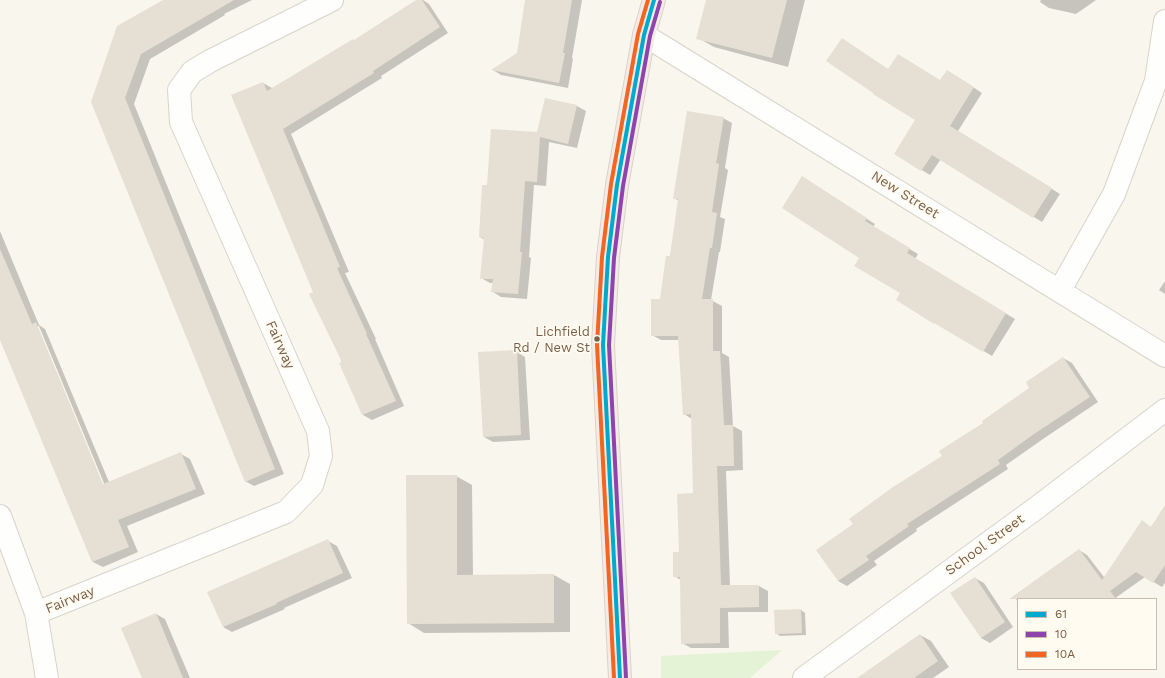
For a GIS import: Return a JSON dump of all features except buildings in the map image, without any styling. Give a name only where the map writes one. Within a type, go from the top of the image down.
[{"type":"highway","points":[[620,678],[603,345],[608,257],[616,184],[644,35],[654,0]]},
{"type":"street","name":"Fairway","points":[[36,613],[286,512],[312,485],[321,456],[318,431],[181,122],[179,90],[192,72],[210,61],[332,0]]},
{"type":"street","points":[[1060,290],[1114,194],[1156,81],[1165,21]]},
{"type":"street","name":"New Street","points":[[644,35],[1165,356]]},
{"type":"street","name":"School Street","points":[[804,678],[1039,506],[1165,410]]},
{"type":"street","points":[[0,516],[36,613],[47,678]]},
{"type":"green space","points":[[782,650],[750,678],[661,678],[661,656]]},
{"type":"transit line","name":"10A","points":[[614,678],[597,345],[602,257],[611,184],[638,34],[648,0]]},
{"type":"transit line","name":"61","points":[[620,678],[603,345],[608,257],[617,185],[644,35],[654,0]]},
{"type":"transit line","name":"10","points":[[626,678],[609,345],[614,258],[623,186],[650,36],[660,2]]},
{"type":"place","name":"Lichfield Rd / New St","points":[[597,339]]}]
